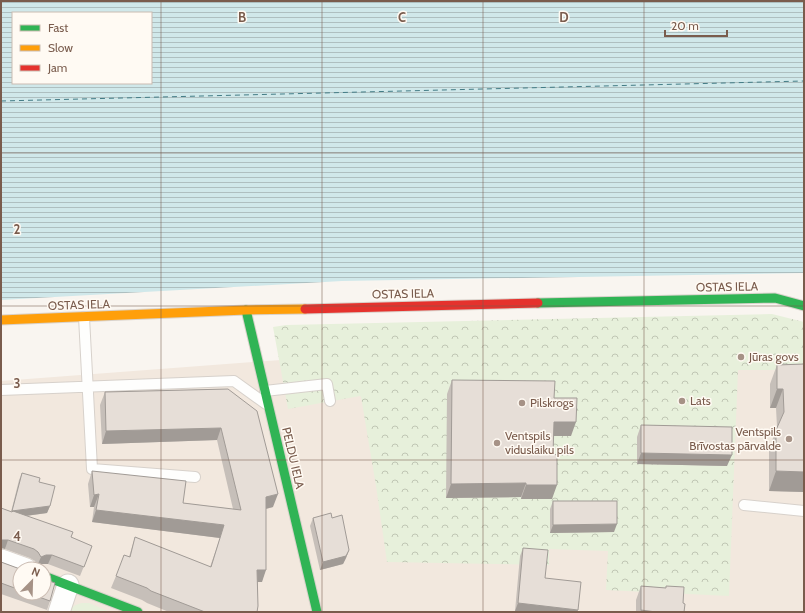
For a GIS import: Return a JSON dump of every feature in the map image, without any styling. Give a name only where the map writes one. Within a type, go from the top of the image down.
[{"type":"street","name":"OSTAS IELA","points":[[1,320],[246,310],[775,298],[804,306]]},
{"type":"street","name":"PELDU IELA","points":[[246,310],[317,612]]},
{"type":"street","points":[[1,560],[12,564]]},
{"type":"street","points":[[52,579],[138,612]]},
{"type":"street","points":[[59,612],[68,584]]},
{"type":"lane","points":[[84,317],[92,469],[195,477]]},
{"type":"lane","points":[[1,390],[234,381],[268,406]]},
{"type":"lane","points":[[265,391],[327,384],[330,401]]},
{"type":"lane","points":[[744,505],[804,511]]},
{"type":"shaded area","points":[[804,324],[804,612],[1,612],[1,381],[652,332]]},
{"type":"green space","points":[[772,314],[804,322],[804,370],[738,370],[729,596],[606,590],[608,551],[549,549],[549,565],[387,562],[361,397],[288,409],[273,327],[286,325]]},
{"type":"green space","points":[[82,603],[89,603],[110,612],[67,612],[74,606]]},
{"type":"water","points":[[1,1],[804,1],[804,273],[342,281],[1,300]]},
{"type":"building","name":"Ventspils Brīvostas pārvalde","points":[[804,364],[804,472],[776,471],[776,430],[784,412],[783,389],[777,389],[777,365]]},
{"type":"building","name":"Ventspils viduslaiku pils","points":[[452,380],[555,381],[554,398],[577,398],[576,422],[554,422],[553,454],[557,455],[557,485],[526,485],[526,483],[451,484]]},
{"type":"building","points":[[228,389],[257,411],[278,494],[266,497],[266,570],[257,570],[257,612],[205,612],[116,576],[124,555],[130,557],[135,537],[211,567],[224,525],[96,510],[99,494],[94,495],[92,471],[186,481],[183,503],[241,510],[221,428],[106,431],[105,392]]},
{"type":"building","points":[[641,425],[732,427],[732,455],[641,453]]},
{"type":"building","points":[[22,473],[40,478],[39,482],[55,486],[50,506],[12,511]]},
{"type":"building","points":[[553,501],[617,501],[617,524],[553,525]]},
{"type":"building","points":[[1,508],[73,532],[71,537],[92,546],[84,567],[52,555],[41,557],[34,549],[8,540],[1,540]]},
{"type":"building","points":[[331,513],[332,518],[342,515],[349,550],[346,556],[323,562],[313,518]]},
{"type":"building","points":[[523,548],[548,550],[545,578],[581,582],[578,610],[518,603]]},
{"type":"building","points":[[1,562],[12,566],[12,587],[1,583]]},
{"type":"building","points":[[52,582],[55,583],[52,594]]},
{"type":"building","points":[[641,586],[666,588],[666,586],[684,587],[684,612],[656,612],[641,610]]},
{"type":"ferry route","points":[[1,101],[804,81]]},
{"type":"traffic: fast","points":[[538,303],[775,298],[804,306]]},
{"type":"traffic: fast","points":[[246,310],[317,612]]},
{"type":"traffic: fast","points":[[52,579],[138,612]]},
{"type":"traffic: slow","points":[[1,320],[305,309]]},
{"type":"traffic: jam","points":[[305,309],[538,303]]},
{"type":"place","name":"Jūras govs","points":[[741,357]]},
{"type":"place","name":"Lats","points":[[682,401]]},
{"type":"place","name":"Pilskrogs","points":[[522,403]]},
{"type":"place","name":"Ventspils Brīvostas pārvalde","points":[[789,439]]},
{"type":"place","name":"Ventspils viduslaiku pils","points":[[497,443]]}]
